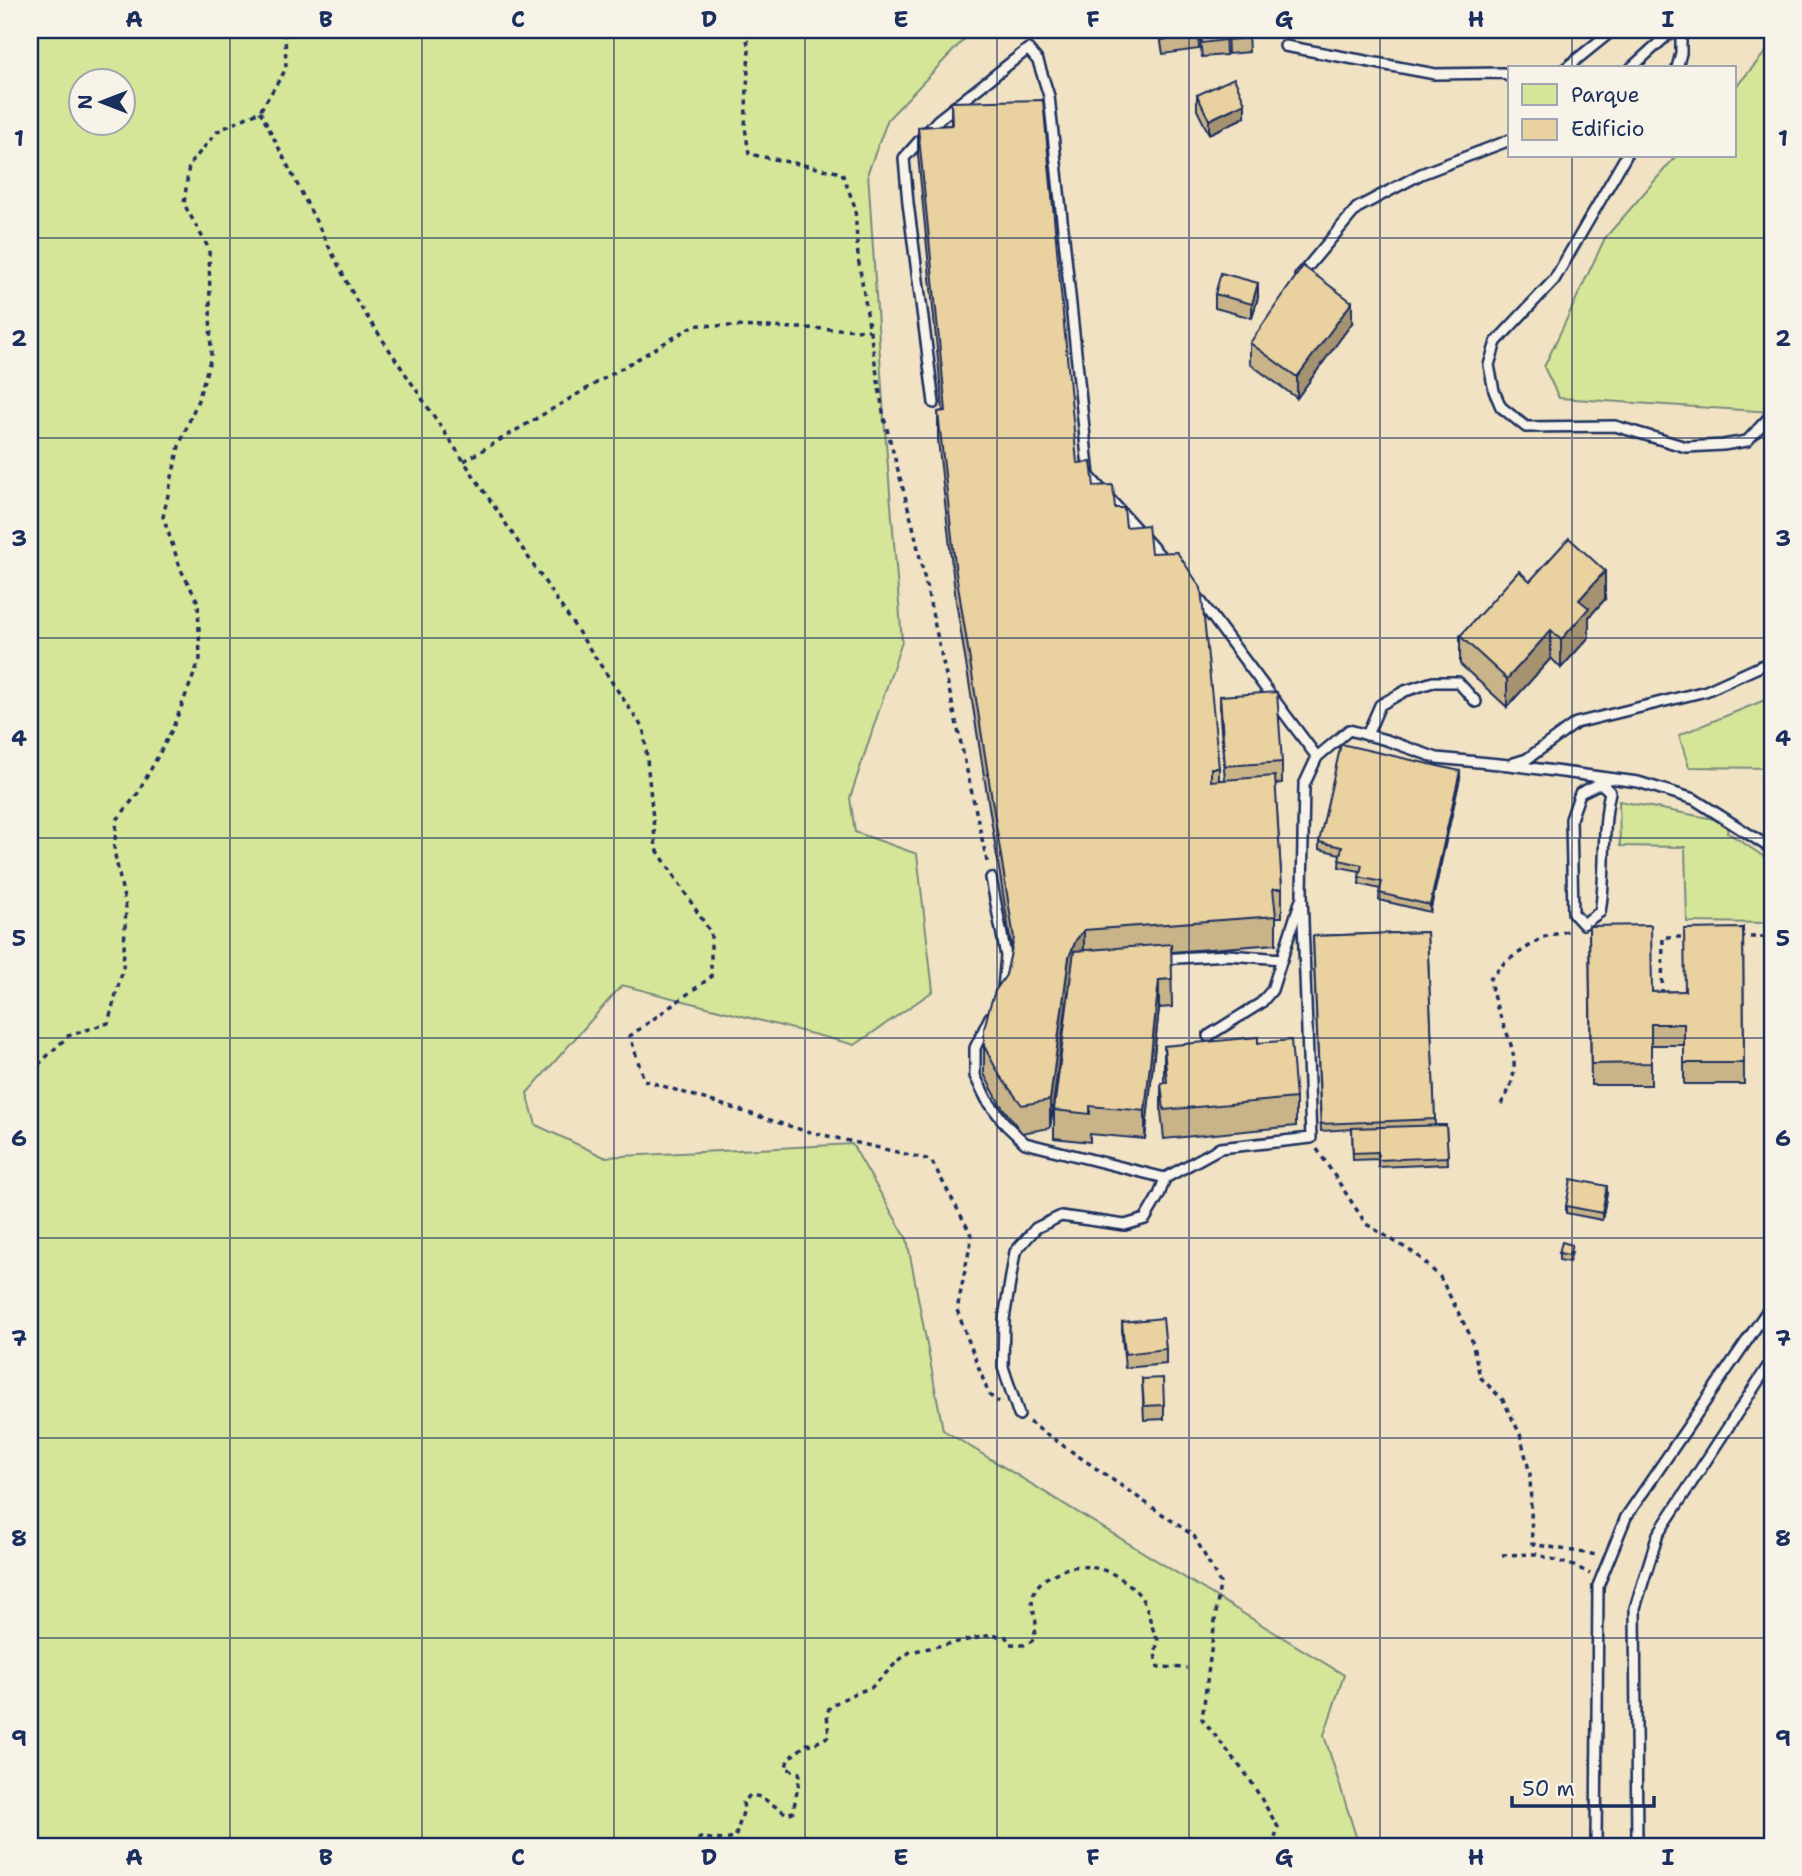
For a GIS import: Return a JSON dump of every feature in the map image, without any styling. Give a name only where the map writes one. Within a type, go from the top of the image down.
[{"type":"lane","points":[[1568,66],[1613,30]]},
{"type":"lane","points":[[1633,66],[1673,30]]},
{"type":"lane","points":[[1678,66],[1681,53],[1681,30]]},
{"type":"lane","points":[[1285,46],[1435,74],[1503,73],[1508,77]]},
{"type":"lane","points":[[934,403],[904,158],[938,120],[1028,49],[1038,61],[1049,96],[1088,476],[1170,566]]},
{"type":"lane","points":[[1293,286],[1357,208],[1421,174],[1508,141]]},
{"type":"lane","points":[[1625,158],[1554,280],[1496,342],[1489,365],[1494,391],[1501,407],[1526,427],[1615,426],[1686,447],[1747,441],[1772,414]]},
{"type":"lane","points":[[1188,586],[1317,757]]},
{"type":"lane","points":[[1509,765],[1527,759],[1576,723],[1706,691],[1772,661]]},
{"type":"lane","points":[[1367,735],[1380,705],[1405,691],[1433,682],[1458,682],[1476,702]]},
{"type":"lane","points":[[1019,1415],[1003,1367],[1004,1319],[1015,1252],[1035,1228],[1061,1216],[1125,1225],[1145,1219],[1165,1178],[1220,1148],[1311,1138],[1302,894],[1304,785],[1317,757],[1349,730],[1437,758],[1638,782],[1694,799],[1772,849]]},
{"type":"lane","points":[[1598,784],[1610,792],[1606,810],[1604,891],[1600,912],[1583,924],[1573,914],[1571,819],[1580,793],[1598,784],[1611,778]]},
{"type":"lane","points":[[991,878],[1006,956],[1002,996]]},
{"type":"lane","points":[[1208,1037],[1261,1003],[1272,990],[1302,894]]},
{"type":"lane","points":[[1154,959],[1228,955],[1282,959]]},
{"type":"lane","points":[[997,1005],[975,1048],[973,1062],[975,1076],[987,1100],[1006,1125],[1026,1143],[1165,1178]]},
{"type":"lane","points":[[1596,1846],[1598,1587],[1626,1517],[1772,1304]]},
{"type":"lane","points":[[1641,1846],[1637,1841],[1635,1608],[1658,1534],[1772,1360]]},
{"type":"path","points":[[30,1069],[35,1068],[68,1036],[108,1023],[123,969],[126,908],[114,850],[117,820],[138,793],[172,730],[200,659],[198,602],[181,570],[163,517],[179,446],[198,400],[211,358],[209,249],[184,204],[190,164],[218,131],[260,111],[286,69],[285,30]]},
{"type":"path","points":[[745,30],[749,49],[746,127],[749,154],[842,173],[855,207],[858,257],[884,418],[913,526],[991,878]]},
{"type":"path","points":[[260,111],[356,300],[644,730],[656,848],[711,933],[711,977],[630,1036],[644,1080],[802,1130],[930,1160],[972,1236],[957,1310],[989,1395],[1194,1536],[1220,1583],[1202,1719],[1249,1777],[1278,1828],[1273,1846]]},
{"type":"path","points":[[464,461],[695,325],[870,330]]},
{"type":"path","points":[[1501,1104],[1511,1090],[1515,1055],[1492,994],[1490,978],[1505,961],[1543,937],[1567,932],[1583,924]]},
{"type":"path","points":[[1662,994],[1663,937],[1690,937]]},
{"type":"path","points":[[1731,937],[1772,937]]},
{"type":"path","points":[[1311,1138],[1366,1224],[1417,1255],[1440,1276],[1471,1337],[1480,1377],[1503,1399],[1520,1434],[1530,1474],[1532,1544],[1610,1557]]},
{"type":"path","points":[[1502,1555],[1536,1554],[1577,1567],[1601,1580]]},
{"type":"path","points":[[690,1846],[700,1838],[735,1838],[744,1809],[743,1802],[750,1795],[761,1797],[787,1814],[793,1812],[800,1776],[799,1773],[786,1768],[788,1759],[807,1744],[812,1745],[829,1736],[827,1714],[834,1702],[871,1688],[910,1652],[991,1635],[1006,1637],[1010,1644],[1032,1641],[1037,1626],[1031,1602],[1034,1591],[1049,1575],[1069,1567],[1090,1567],[1116,1575],[1125,1581],[1142,1599],[1149,1615],[1151,1628],[1158,1640],[1155,1654],[1158,1667],[1187,1668]]},
{"type":"shaded area","points":[[202,30],[1772,30],[1772,1846],[30,1846],[30,876]]},
{"type":"green space","points":[[30,30],[973,30],[888,119],[868,172],[902,641],[850,798],[855,832],[917,854],[933,991],[855,1045],[622,985],[527,1093],[536,1125],[604,1157],[852,1144],[907,1239],[943,1430],[1344,1675],[1324,1735],[1359,1846],[30,1846]]},
{"type":"green space","points":[[1772,41],[1772,412],[1559,398],[1544,367],[1605,238],[1674,158],[1736,158],[1736,87],[1770,47]]},
{"type":"green space","points":[[1772,697],[1772,768],[1689,767],[1679,735]]},
{"type":"green space","points":[[1619,801],[1730,822],[1727,832],[1772,862],[1772,923],[1687,922],[1685,847],[1620,846]]},
{"type":"building","points":[[1161,30],[1198,30],[1199,35],[1163,40]]},
{"type":"building","points":[[1200,30],[1225,30],[1226,40],[1202,43]]},
{"type":"building","points":[[1228,30],[1248,30],[1249,38],[1228,40]]},
{"type":"building","points":[[1234,78],[1245,103],[1209,120],[1197,95]]},
{"type":"building","points":[[1043,100],[1077,463],[1091,462],[1094,486],[1113,485],[1115,508],[1124,508],[1126,527],[1148,525],[1151,553],[1177,552],[1201,588],[1219,768],[1211,768],[1211,781],[1275,776],[1282,889],[1273,889],[1276,916],[1084,930],[1076,940],[1069,957],[1050,1100],[1022,1105],[1000,1076],[984,1046],[984,1029],[989,1009],[995,991],[1006,975],[1014,938],[956,573],[938,412],[946,411],[918,127],[952,125],[951,102]]},
{"type":"building","points":[[1303,266],[1352,302],[1297,377],[1250,343]]},
{"type":"building","points":[[1221,273],[1258,283],[1252,304],[1215,294]]},
{"type":"building","points":[[1569,538],[1605,571],[1579,600],[1589,608],[1561,640],[1551,630],[1507,679],[1460,636],[1519,571],[1530,581]]},
{"type":"building","points":[[1277,692],[1282,762],[1225,766],[1220,696]]},
{"type":"building","points":[[1341,744],[1460,771],[1430,905],[1379,893],[1382,882],[1359,877],[1362,865],[1339,860],[1342,847],[1319,842]]},
{"type":"building","points":[[1772,777],[1772,804],[1766,806],[1761,780]]},
{"type":"building","points":[[1651,925],[1652,992],[1685,991],[1684,929],[1743,928],[1744,1063],[1684,1063],[1684,1024],[1651,1024],[1651,1063],[1591,1064],[1589,926]]},
{"type":"building","points":[[1427,932],[1435,1119],[1321,1124],[1313,936]]},
{"type":"building","points":[[1171,944],[1172,979],[1159,980],[1145,1111],[1090,1106],[1090,1114],[1054,1110],[1074,951]]},
{"type":"building","points":[[1258,1037],[1258,1043],[1291,1040],[1296,1098],[1164,1110],[1161,1083],[1167,1082],[1164,1046]]},
{"type":"building","points":[[1446,1125],[1448,1157],[1378,1160],[1378,1152],[1353,1153],[1352,1128]]},
{"type":"building","points":[[1571,1179],[1607,1186],[1602,1213],[1566,1206]]},
{"type":"building","points":[[1562,1242],[1572,1245],[1569,1255],[1559,1253]]},
{"type":"building","points":[[1163,1318],[1166,1349],[1125,1354],[1122,1322]]},
{"type":"building","points":[[1163,1378],[1164,1405],[1144,1406],[1142,1379]]}]
